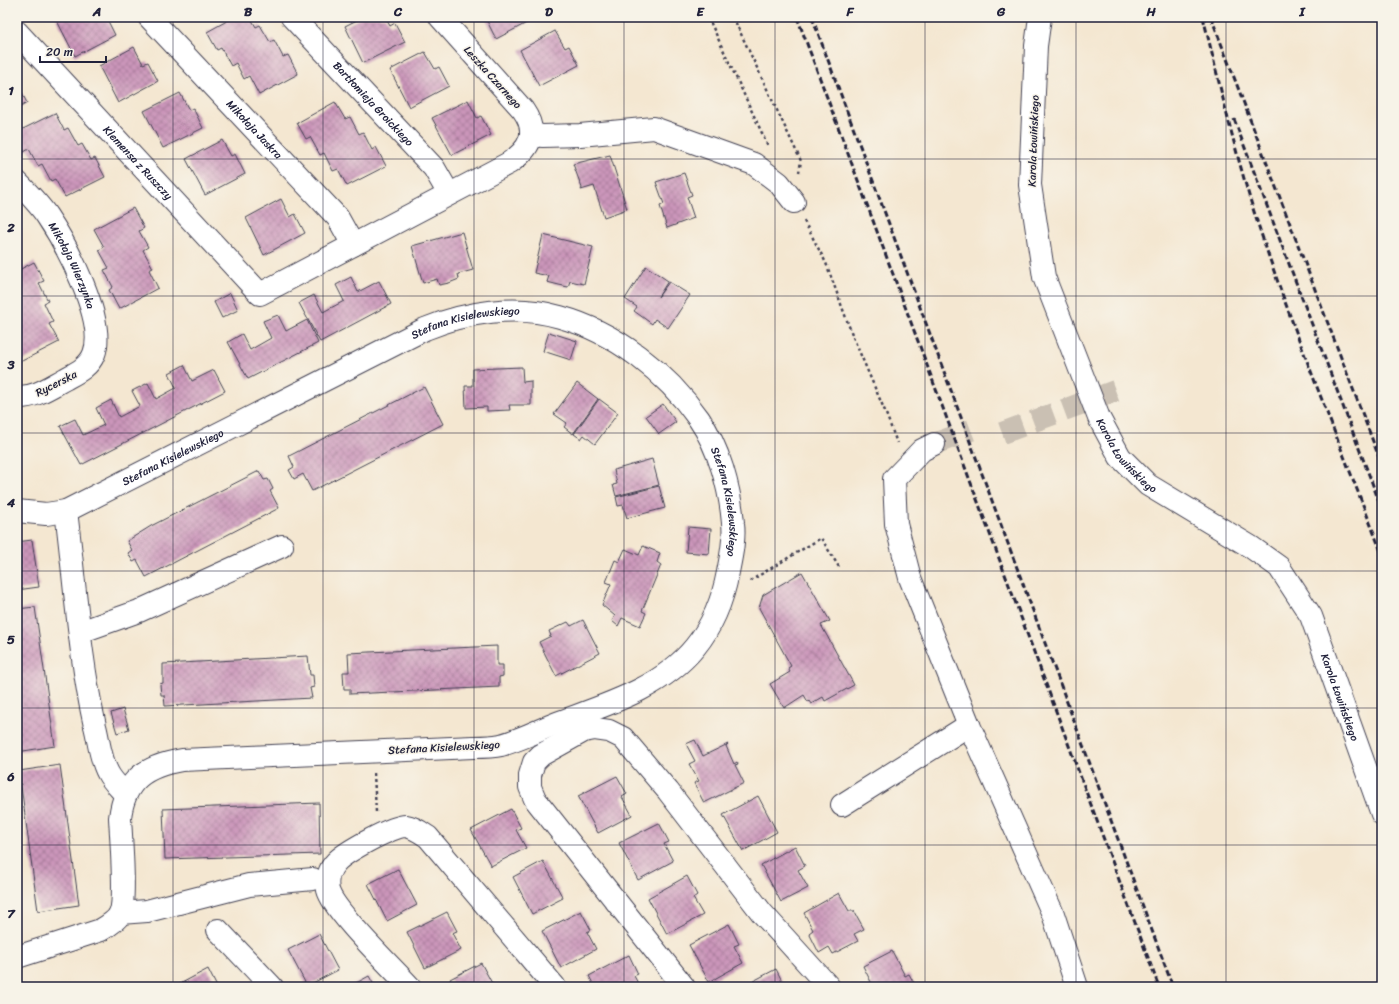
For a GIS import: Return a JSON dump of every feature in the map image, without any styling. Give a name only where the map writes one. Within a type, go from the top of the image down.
[{"type":"street","name":"Mikołaja Jaskra","points":[[150,17],[338,218],[353,245]]},
{"type":"street","name":"Bartłomieja Groickiego","points":[[292,17],[434,168],[449,194]]},
{"type":"street","name":"Leszka Czarnego","points":[[440,17],[523,110],[529,121],[531,134]]},
{"type":"street","name":"Karola Łowińskiego","points":[[1040,17],[1036,46],[1030,185],[1044,277],[1099,418],[1120,457],[1148,486],[1251,547],[1280,567],[1311,616],[1382,814]]},
{"type":"street","name":"Klemensa z Ruszczy","points":[[17,32],[260,294],[353,245]]},
{"type":"street","points":[[353,245],[517,157],[528,145],[531,134],[543,136],[580,135],[654,128],[754,164],[779,182],[794,202]]},
{"type":"street","name":"Mikołaja Wierzynka","points":[[17,182],[46,215],[70,254],[96,330],[96,346],[91,360]]},
{"type":"street","name":"Stefana Kisielewskiego","points":[[17,511],[46,514],[66,511],[425,329],[445,321],[467,316],[501,312],[530,312],[558,316],[585,325],[610,338],[662,376],[700,421],[717,454],[724,475],[734,525],[731,555],[721,603],[710,625],[697,645],[681,662],[662,676],[639,690],[614,701],[499,746],[182,760],[153,767],[138,778],[125,794],[122,804],[120,818],[122,897],[120,913]]},
{"type":"street","name":"Rycerska","points":[[17,397],[37,394],[78,372],[91,360]]},
{"type":"street","points":[[934,444],[922,450],[894,479],[896,524],[910,578],[969,725],[1053,914],[1077,987]]},
{"type":"street","points":[[66,511],[80,632],[91,706],[103,762],[115,783],[125,794]]},
{"type":"street","points":[[80,632],[139,611],[282,546]]},
{"type":"street","points":[[842,805],[969,725]]},
{"type":"street","points":[[684,987],[535,799],[530,787],[530,774],[534,762],[541,756],[584,731],[595,729],[609,731],[623,738],[668,791],[762,913],[829,987]]},
{"type":"street","points":[[410,987],[343,915],[331,898],[328,889],[329,875],[336,862],[342,856],[398,827],[407,826],[428,837],[555,987]]},
{"type":"street","points":[[17,957],[102,930],[112,924],[120,913],[147,911],[249,885],[313,879]]},
{"type":"street","points":[[218,930],[272,987]]},
{"type":"path","points":[[708,17],[771,152]]},
{"type":"path","points":[[733,17],[801,161],[794,202],[826,263],[853,337],[897,442],[894,479]]},
{"type":"path","points":[[724,588],[742,585],[821,538],[839,567]]},
{"type":"path","points":[[374,773],[377,837]]},
{"type":"building","points":[[59,17],[106,17],[115,35],[75,56],[56,19]]},
{"type":"building","points":[[234,17],[250,17],[256,27],[260,25],[270,42],[274,40],[283,57],[288,55],[298,74],[259,95],[249,76],[244,79],[236,63],[231,66],[221,48],[217,50],[207,32]]},
{"type":"building","points":[[363,17],[385,17],[390,26],[395,23],[405,42],[363,63],[345,26]]},
{"type":"building","points":[[485,17],[538,17],[496,39]]},
{"type":"building","points":[[555,31],[565,48],[569,46],[579,65],[539,86],[520,50]]},
{"type":"building","points":[[134,47],[143,64],[148,62],[158,81],[118,103],[99,66]]},
{"type":"building","points":[[425,52],[435,69],[439,67],[449,86],[409,107],[390,70]]},
{"type":"building","points":[[17,83],[27,103],[17,109]]},
{"type":"building","points":[[180,93],[189,110],[193,108],[203,128],[163,148],[144,111]]},
{"type":"building","points":[[468,100],[477,118],[481,116],[491,135],[452,155],[432,118]]},
{"type":"building","points":[[335,102],[345,119],[350,117],[359,134],[363,132],[372,150],[376,147],[386,166],[347,186],[338,169],[333,171],[324,153],[320,155],[310,137],[306,139],[297,123]]},
{"type":"building","points":[[55,113],[64,130],[68,128],[78,146],[82,144],[91,160],[95,158],[105,177],[65,197],[55,179],[51,181],[42,164],[38,166],[29,149],[24,152],[17,136],[17,132]]},
{"type":"building","points":[[222,140],[231,156],[235,154],[245,174],[205,195],[186,159]]},
{"type":"building","points":[[610,155],[627,209],[604,217],[594,186],[581,190],[582,188],[573,164]]},
{"type":"building","points":[[684,173],[692,195],[687,197],[694,218],[667,228],[660,206],[664,204],[656,182]]},
{"type":"building","points":[[281,199],[290,217],[295,214],[305,233],[264,255],[246,218]]},
{"type":"building","points":[[133,208],[144,228],[139,231],[148,247],[143,250],[153,268],[149,270],[158,288],[119,309],[109,290],[113,287],[104,270],[109,268],[99,250],[104,247],[94,229]]},
{"type":"building","points":[[462,232],[473,270],[458,274],[459,279],[449,283],[439,285],[437,279],[423,283],[412,246]]},
{"type":"building","points":[[543,235],[593,247],[584,284],[570,281],[568,287],[547,282],[549,276],[534,273]]},
{"type":"building","points":[[34,262],[44,281],[39,283],[48,301],[44,303],[53,322],[49,324],[59,342],[18,363],[17,271]]},
{"type":"building","points":[[646,266],[668,281],[658,297],[669,282],[690,295],[668,328],[655,319],[652,324],[634,311],[637,307],[625,299]]},
{"type":"building","points":[[351,277],[358,292],[379,281],[391,304],[320,342],[299,303],[314,295],[323,312],[344,301],[336,285]]},
{"type":"building","points":[[230,293],[238,310],[222,318],[214,302]]},
{"type":"building","points":[[278,315],[286,331],[307,320],[318,343],[248,379],[228,342],[242,334],[250,350],[271,338],[263,321]]},
{"type":"building","points":[[549,332],[577,341],[571,360],[543,351]]},
{"type":"building","points":[[184,365],[192,381],[214,370],[225,391],[81,465],[60,426],[75,419],[83,435],[104,425],[96,408],[111,400],[119,417],[140,406],[132,391],[148,383],[156,399],[176,388],[169,373]]},
{"type":"building","points":[[522,367],[523,382],[531,381],[531,405],[509,405],[510,410],[487,411],[487,407],[466,408],[465,386],[473,386],[473,369]]},
{"type":"building","points":[[577,383],[598,399],[573,434],[564,427],[567,423],[554,414]]},
{"type":"building","points":[[424,387],[443,424],[312,491],[303,474],[294,479],[289,470],[294,467],[289,456]]},
{"type":"building","points":[[599,399],[618,413],[595,444],[584,435],[581,439],[574,434]]},
{"type":"building","points":[[663,404],[676,422],[659,434],[646,416]]},
{"type":"building","points":[[652,459],[659,485],[616,496],[613,485],[617,484],[614,470]]},
{"type":"building","points":[[259,471],[264,480],[268,479],[273,489],[270,491],[279,508],[146,577],[137,560],[133,562],[128,553],[132,550],[127,541],[151,526]]},
{"type":"building","points":[[659,486],[665,508],[627,518],[623,505],[618,506],[616,497]]},
{"type":"building","points":[[688,527],[711,529],[709,554],[686,552]]},
{"type":"building","points":[[32,540],[39,587],[17,590],[17,542]]},
{"type":"building","points":[[643,546],[660,553],[657,562],[661,565],[642,611],[646,613],[640,626],[622,618],[618,626],[612,621],[615,616],[602,605],[611,584],[606,582],[615,560],[619,562],[625,549],[639,555]]},
{"type":"building","points":[[802,572],[830,621],[821,625],[854,685],[825,701],[823,697],[811,704],[804,695],[784,708],[770,684],[790,672],[788,668],[791,666],[759,608],[763,595]]},
{"type":"building","points":[[35,607],[55,746],[17,752],[17,609]]},
{"type":"building","points":[[583,620],[600,653],[556,676],[539,642],[551,636],[549,631],[568,622],[571,626]]},
{"type":"building","points":[[497,646],[497,665],[503,665],[503,676],[499,677],[499,687],[350,694],[350,689],[344,689],[343,672],[349,672],[348,653]]},
{"type":"building","points":[[308,656],[310,675],[313,675],[314,687],[310,688],[312,698],[165,706],[164,695],[161,695],[160,684],[163,683],[163,664]]},
{"type":"building","points":[[123,709],[129,729],[117,733],[111,713]]},
{"type":"building","points":[[695,740],[703,756],[728,744],[726,746],[734,764],[737,762],[738,764],[735,765],[744,783],[704,803],[694,783],[699,781],[689,764],[695,761],[686,744]]},
{"type":"building","points":[[60,765],[79,905],[38,911],[19,771]]},
{"type":"building","points":[[617,776],[627,794],[622,797],[632,815],[598,833],[578,796]]},
{"type":"building","points":[[758,796],[777,832],[743,851],[723,815]]},
{"type":"building","points":[[319,803],[320,854],[165,859],[163,809]]},
{"type":"building","points":[[511,809],[521,828],[516,830],[526,848],[491,866],[471,830]]},
{"type":"building","points":[[659,823],[669,842],[664,844],[673,861],[638,880],[619,843]]},
{"type":"building","points":[[795,846],[805,866],[798,870],[808,888],[781,902],[761,865]]},
{"type":"building","points":[[543,861],[563,898],[532,914],[513,877]]},
{"type":"building","points":[[398,869],[417,905],[387,921],[368,884]]},
{"type":"building","points":[[687,876],[697,895],[693,898],[703,915],[667,934],[648,898]]},
{"type":"building","points":[[839,893],[849,911],[854,911],[864,929],[854,934],[858,941],[833,954],[829,947],[819,953],[809,933],[813,930],[804,913]]},
{"type":"building","points":[[581,911],[591,930],[587,932],[596,949],[561,968],[542,931]]},
{"type":"building","points":[[447,912],[457,931],[452,933],[461,950],[425,968],[407,932]]},
{"type":"building","points":[[729,924],[739,944],[734,946],[743,963],[709,982],[689,945]]},
{"type":"building","points":[[319,934],[338,970],[307,986],[288,950]]},
{"type":"building","points":[[892,951],[905,976],[909,974],[915,985],[911,987],[867,987],[872,984],[863,966]]},
{"type":"building","points":[[629,955],[638,974],[634,976],[640,987],[595,987],[589,976]]},
{"type":"building","points":[[481,963],[494,987],[454,987],[450,979]]},
{"type":"building","points":[[208,969],[217,987],[179,987],[178,985]]},
{"type":"building","points":[[776,969],[785,987],[742,987]]},
{"type":"building","points":[[369,976],[375,987],[349,987]]},
{"type":"tunnel","points":[[1002,433],[1123,388]]},
{"type":"tunnel","points":[[934,444],[971,430]]},
{"type":"railway","points":[[797,17],[1159,987]]},
{"type":"railway","points":[[812,17],[1173,987]]},
{"type":"railway","points":[[1203,17],[1235,145],[1257,221],[1302,347],[1382,554]]},
{"type":"railway","points":[[1211,17],[1382,465]]},
{"type":"railway","points":[[1234,119],[1382,509]]}]
